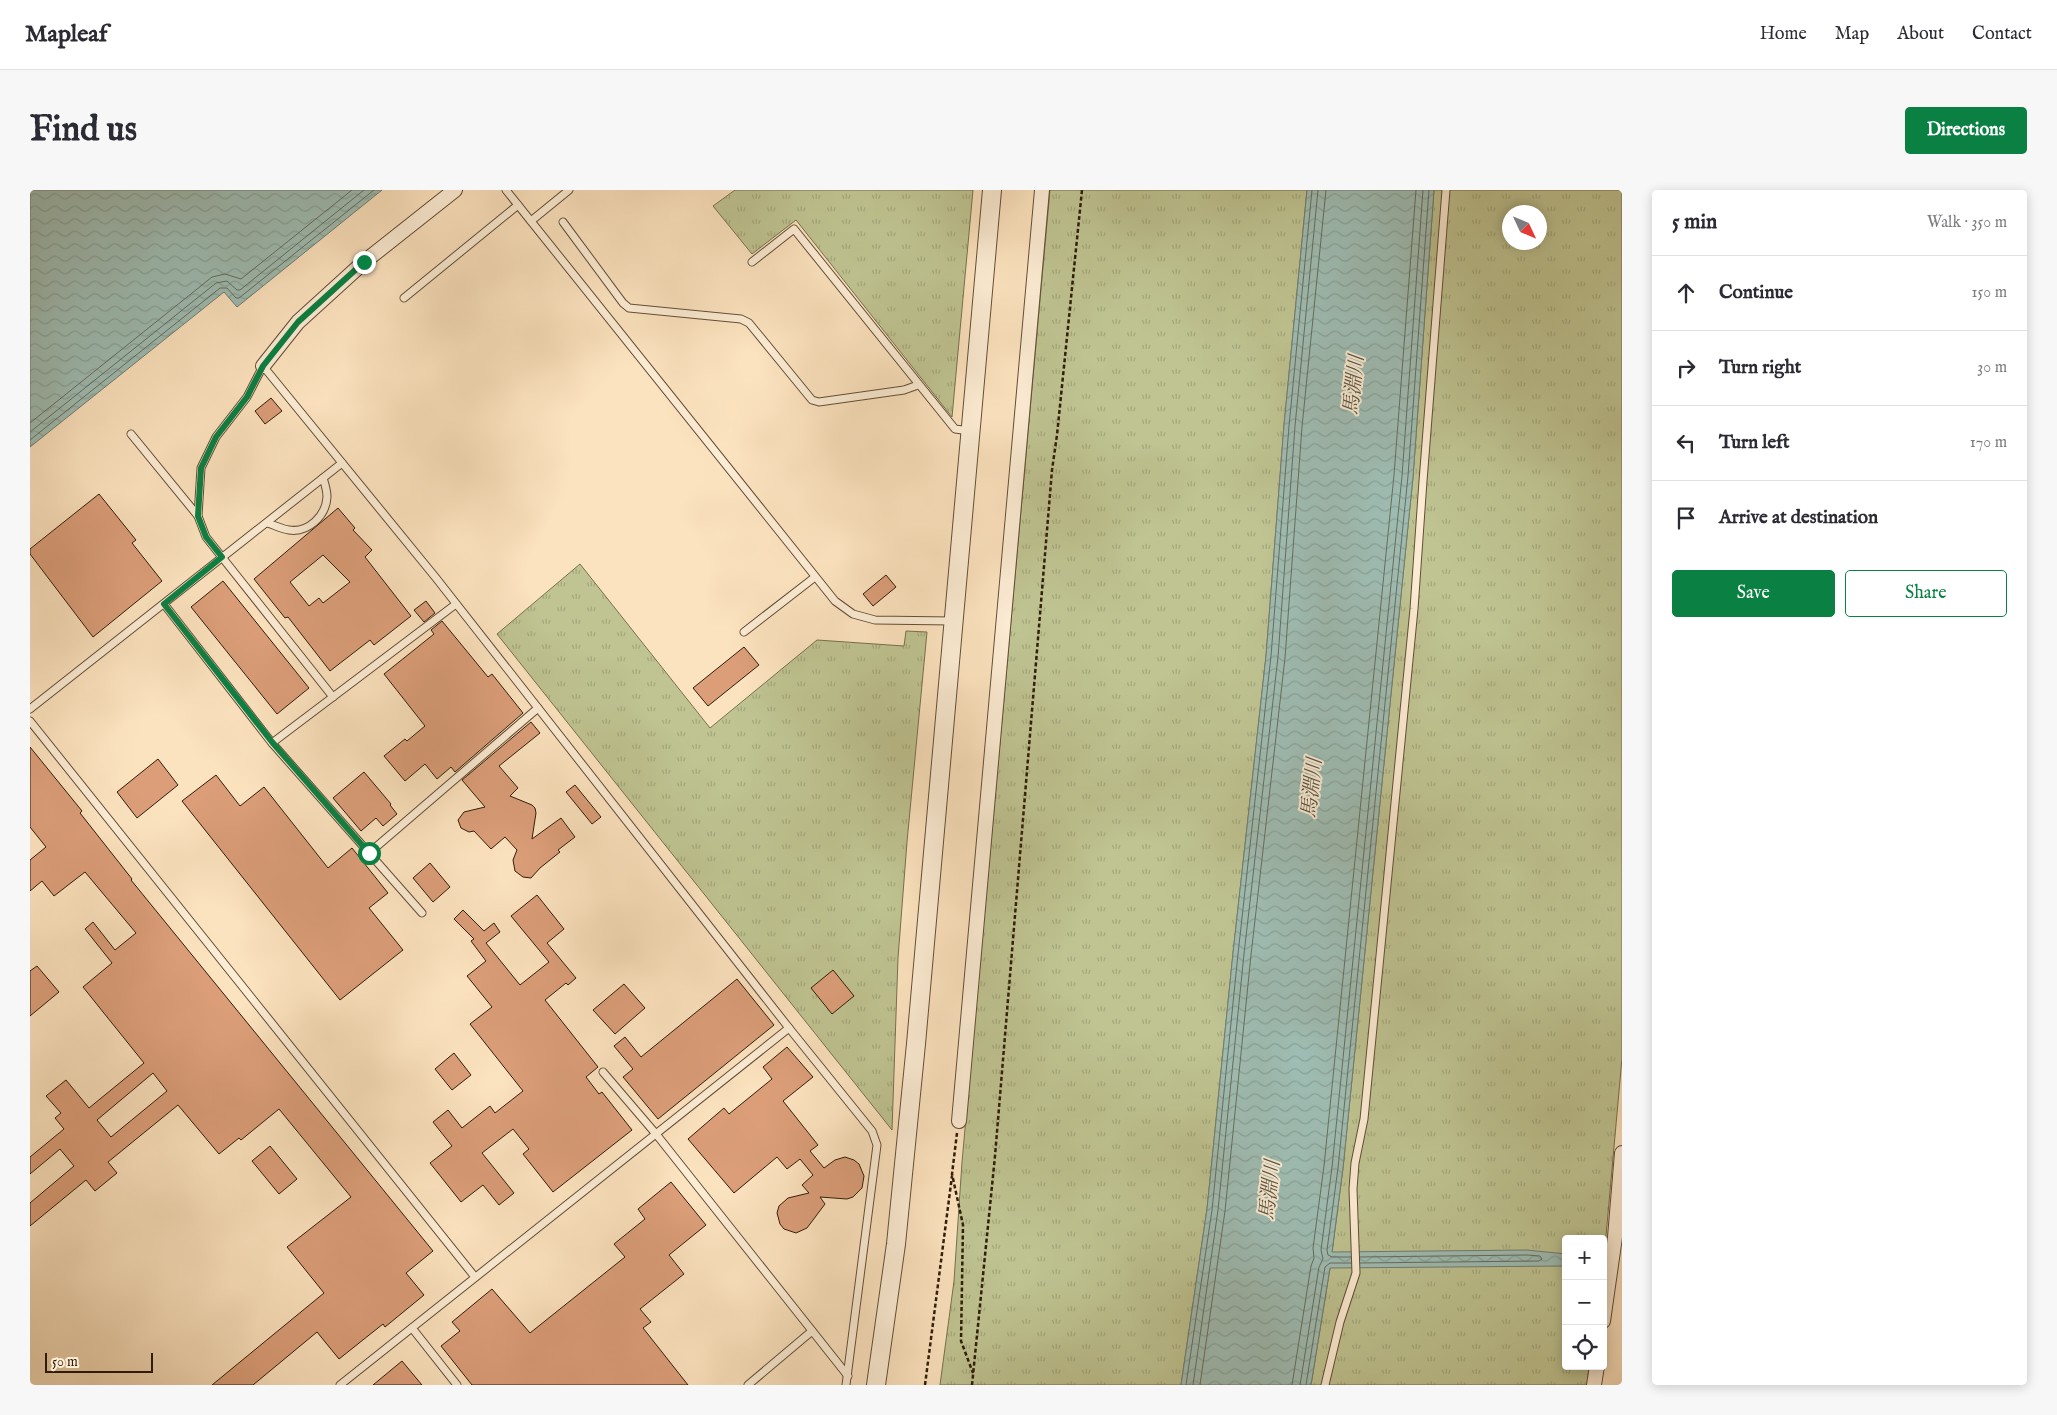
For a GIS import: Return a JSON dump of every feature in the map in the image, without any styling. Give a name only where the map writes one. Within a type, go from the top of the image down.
[{"type":"street","points":[[263,366],[298,322],[357,268],[455,190]]},
{"type":"street","points":[[876,1385],[897,1235],[992,190]]},
{"type":"street","points":[[959,1121],[1042,190]]},
{"type":"street","points":[[1607,1293],[1615,1237],[1622,1153]]},
{"type":"street","points":[[1594,1385],[1596,1370]]},
{"type":"lane","points":[[506,190],[835,601],[853,614],[875,620],[954,621]]},
{"type":"lane","points":[[531,221],[569,190]]},
{"type":"lane","points":[[1325,1385],[1340,1322],[1356,1273],[1353,1189],[1365,1110],[1413,619],[1446,190]]},
{"type":"lane","points":[[404,298],[518,205]]},
{"type":"lane","points":[[563,222],[623,303],[629,308],[741,319],[749,323],[812,400],[819,402],[904,390],[918,385]]},
{"type":"lane","points":[[752,262],[794,229],[955,429],[971,431]]},
{"type":"lane","points":[[198,516],[201,468],[216,437],[247,397],[263,366],[456,604],[872,1131],[877,1145],[846,1385]]},
{"type":"lane","points":[[131,434],[198,516],[206,537],[333,697]]},
{"type":"lane","points":[[30,709],[342,463]]},
{"type":"lane","points":[[266,522],[289,530],[304,530],[315,522],[325,508],[327,495],[323,478]]},
{"type":"lane","points":[[744,632],[815,576]]},
{"type":"lane","points":[[164,604],[272,742],[422,913]]},
{"type":"lane","points":[[272,742],[456,604]]},
{"type":"lane","points":[[369,853],[538,708]]},
{"type":"lane","points":[[30,721],[475,1277]]},
{"type":"lane","points":[[340,1385],[790,1028]]},
{"type":"lane","points":[[603,1072],[656,1134],[848,1376]]},
{"type":"lane","points":[[412,1328],[457,1385]]},
{"type":"lane","points":[[748,1385],[812,1331]]},
{"type":"path","points":[[972,1385],[996,1156],[1052,470],[1082,190]]},
{"type":"path","points":[[925,1385],[959,1121]]},
{"type":"path","points":[[952,1174],[963,1225],[960,1341],[974,1374]]},
{"type":"green space","points":[[735,190],[973,190],[952,417],[796,220],[752,254],[713,206]]},
{"type":"green space","points":[[1050,190],[1307,190],[1284,425],[1266,656],[1207,1209],[1181,1385],[940,1385],[954,1281],[962,1162]]},
{"type":"green space","points":[[1434,190],[1622,190],[1622,1058],[1606,1235],[1562,1235],[1562,1370],[1589,1370],[1587,1385],[1311,1385],[1330,1268],[1343,1168],[1413,477]]},
{"type":"green space","points":[[580,564],[710,728],[817,640],[904,646],[906,631],[927,632],[898,958],[892,1130],[497,634]]},
{"type":"water","points":[[30,190],[382,190],[237,307],[224,292],[30,447]]},
{"type":"water","name":"馬淵川","points":[[1307,190],[1434,190],[1413,477],[1343,1168],[1332,1252],[1527,1250],[1562,1254],[1562,1266],[1330,1268],[1311,1385],[1181,1385],[1207,1209],[1266,656],[1284,425]]},
{"type":"building","points":[[271,398],[282,411],[265,424],[255,411]]},
{"type":"building","points":[[99,494],[136,540],[132,543],[162,581],[93,637],[30,554],[30,549]]},
{"type":"building","points":[[338,508],[355,528],[353,530],[372,550],[365,557],[411,616],[374,645],[370,640],[330,671],[288,617],[285,618],[254,579]],"holes":[[[323,555],[350,582],[323,603],[319,598],[309,606],[290,582]]]},
{"type":"building","points":[[886,575],[896,587],[873,606],[863,594]]},
{"type":"building","points":[[223,581],[309,688],[277,714],[191,607]]},
{"type":"building","points":[[426,601],[435,613],[424,622],[414,610]]},
{"type":"building","points":[[442,621],[488,677],[492,674],[523,713],[455,772],[451,767],[437,779],[425,764],[405,781],[384,756],[425,726],[384,674],[434,634],[431,630]]},
{"type":"building","points":[[744,647],[759,665],[708,706],[693,688]]},
{"type":"building","points":[[531,722],[540,733],[499,766],[518,788],[510,796],[535,808],[532,839],[561,818],[575,837],[558,850],[560,852],[531,878],[523,877],[515,871],[513,860],[517,850],[505,837],[491,849],[474,831],[469,832],[461,828],[458,820],[464,812],[485,807],[462,780]]},
{"type":"building","points":[[30,747],[82,811],[80,813],[131,880],[433,1251],[406,1273],[424,1295],[385,1327],[383,1324],[339,1359],[317,1332],[253,1385],[212,1385],[324,1293],[287,1247],[351,1197],[279,1109],[241,1140],[239,1138],[219,1154],[178,1105],[108,1162],[117,1173],[95,1191],[86,1180],[30,1226],[30,1203],[74,1166],[60,1149],[30,1174],[30,1157],[64,1129],[55,1118],[61,1113],[46,1096],[66,1080],[89,1108],[144,1063],[83,987],[112,963],[85,929],[93,922],[115,950],[136,933],[85,872],[54,896],[42,881],[30,891],[30,860],[46,847],[30,827]],"holes":[[[153,1073],[167,1091],[111,1137],[97,1120]]]},
{"type":"building","points":[[158,759],[178,785],[137,818],[117,792]]},
{"type":"building","points":[[364,772],[397,814],[383,826],[376,818],[361,831],[333,798]]},
{"type":"building","points":[[216,775],[240,806],[264,787],[328,868],[352,848],[388,893],[369,908],[403,950],[340,1000],[182,801]]},
{"type":"building","points":[[575,785],[601,817],[592,824],[566,792]]},
{"type":"building","points":[[430,863],[450,887],[433,902],[413,878]]},
{"type":"building","points":[[537,895],[564,929],[547,943],[576,978],[568,985],[566,983],[545,1000],[598,1067],[586,1077],[599,1094],[602,1092],[632,1130],[553,1192],[523,1154],[529,1149],[513,1129],[482,1153],[514,1193],[499,1205],[483,1185],[461,1202],[430,1163],[452,1146],[433,1122],[448,1110],[462,1128],[490,1106],[495,1113],[523,1091],[470,1024],[492,1007],[467,976],[486,961],[471,941],[474,939],[454,919],[463,910],[484,931],[494,923],[500,932],[486,943],[520,985],[549,962],[511,916]]},
{"type":"building","points":[[37,966],[59,992],[30,1016],[30,971]]},
{"type":"building","points":[[833,970],[854,996],[832,1014],[811,988]]},
{"type":"building","points":[[737,979],[774,1025],[658,1119],[623,1077],[633,1069],[614,1046],[625,1037],[641,1057]]},
{"type":"building","points":[[624,984],[645,1008],[615,1034],[593,1010]]},
{"type":"building","points":[[787,1047],[813,1077],[783,1101],[818,1145],[810,1151],[824,1168],[835,1160],[845,1157],[854,1160],[859,1164],[864,1176],[862,1188],[853,1197],[847,1199],[820,1197],[825,1204],[807,1228],[796,1233],[784,1229],[780,1224],[777,1213],[779,1206],[788,1198],[809,1193],[802,1185],[813,1175],[800,1159],[787,1169],[777,1157],[734,1193],[688,1139],[724,1108],[729,1114],[772,1079],[763,1067]]},
{"type":"building","points":[[454,1053],[471,1075],[452,1090],[435,1069]]},
{"type":"building","points":[[270,1146],[297,1179],[279,1194],[252,1161]]},
{"type":"building","points":[[671,1182],[706,1225],[669,1255],[684,1274],[640,1309],[651,1322],[643,1328],[688,1385],[472,1385],[441,1346],[460,1331],[452,1322],[492,1289],[530,1333],[625,1257],[614,1244],[645,1219],[638,1209]]},
{"type":"building","points":[[402,1361],[422,1385],[373,1385]]},
{"type":"route","points":[[364,262],[298,322],[263,366],[247,397],[216,437],[201,468],[198,516],[206,537],[222,557],[164,604],[272,742],[369,853]]}]
